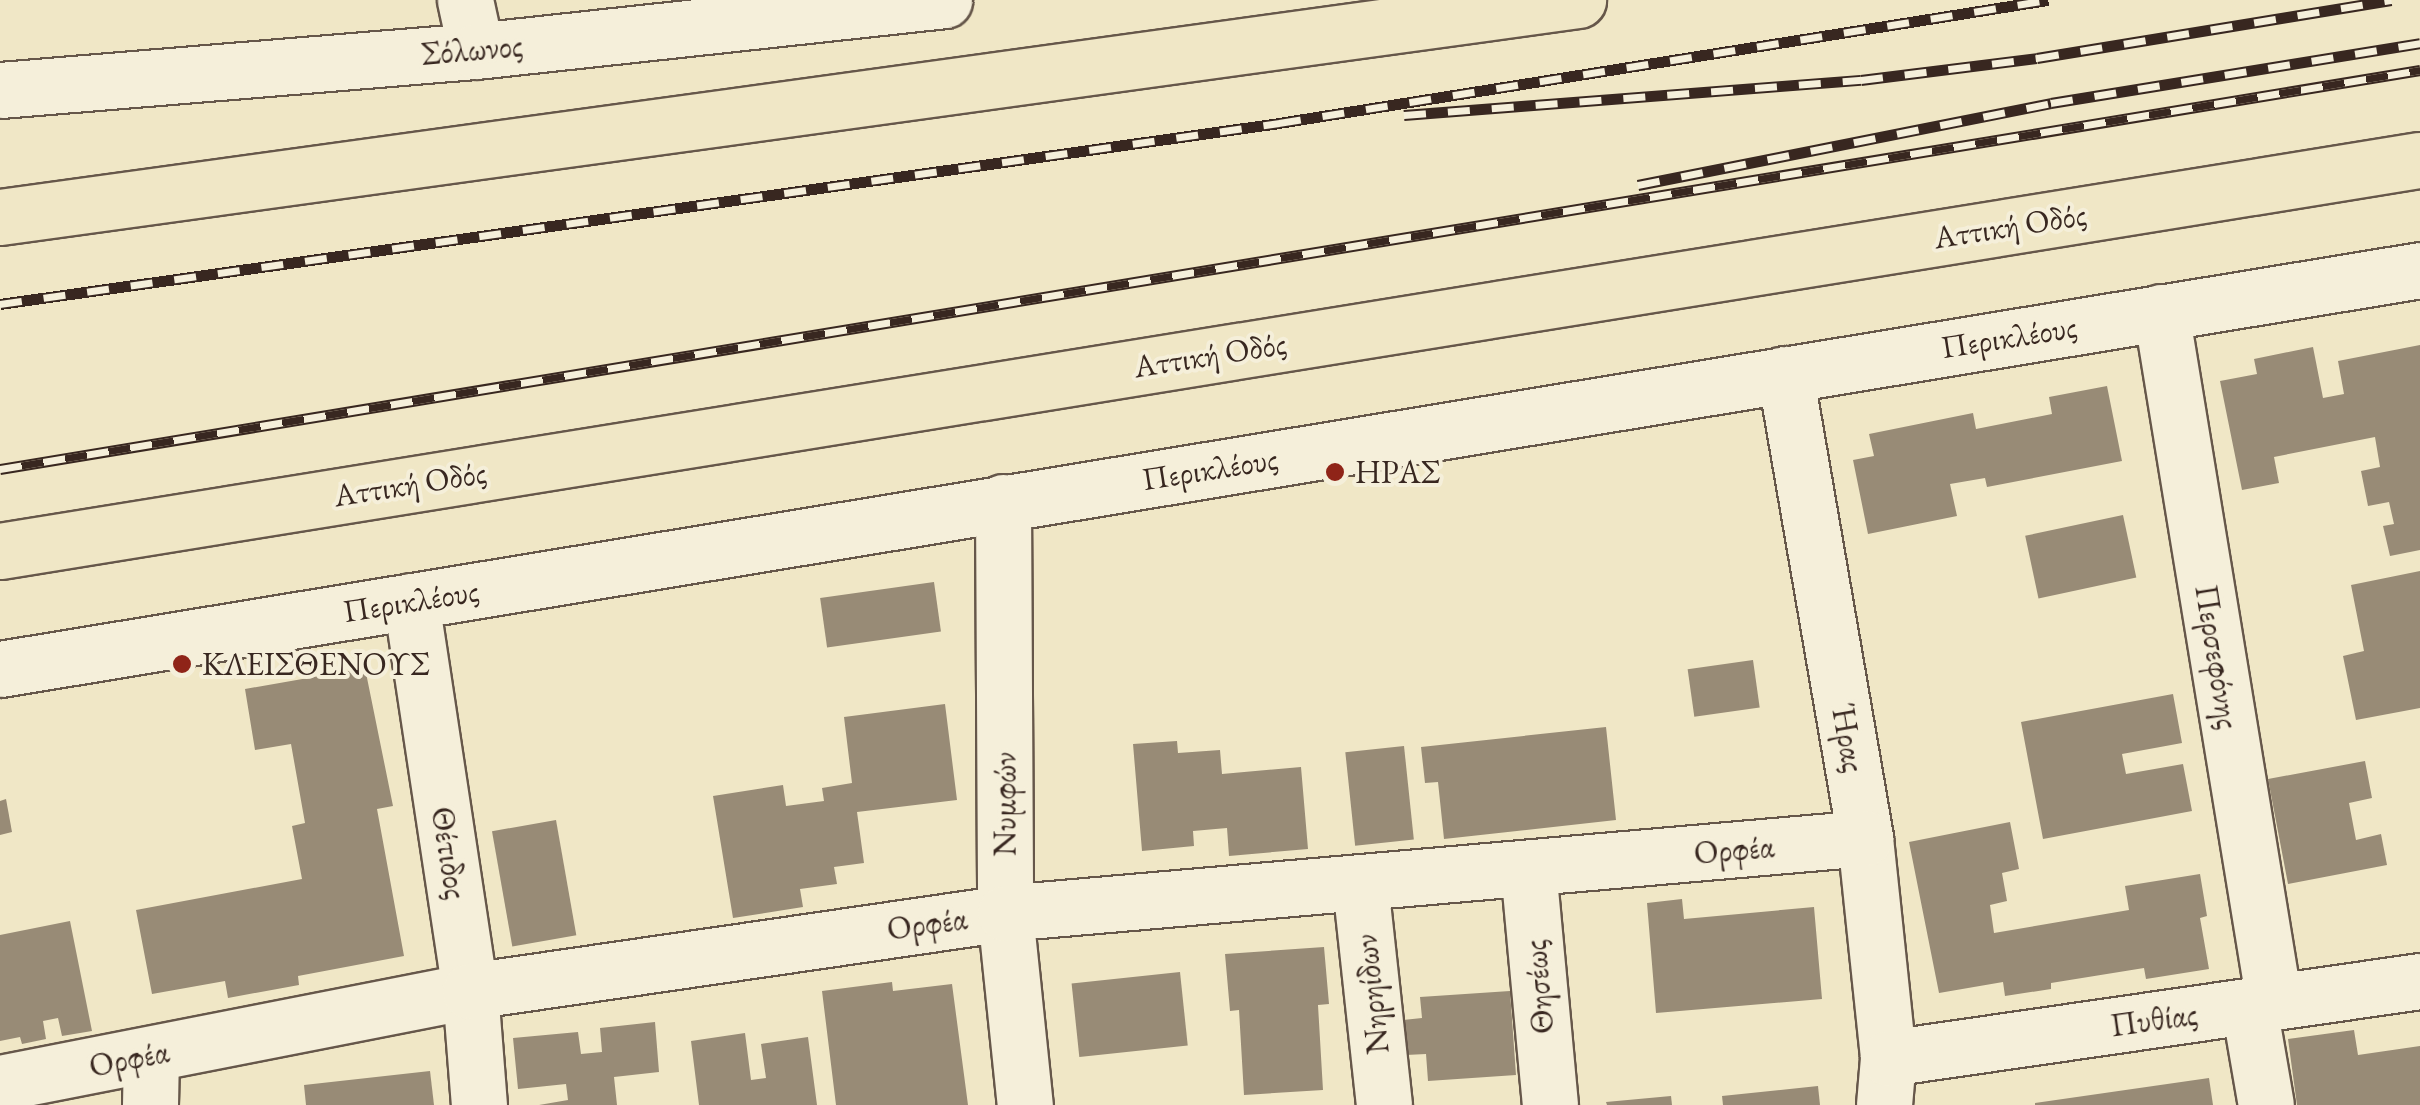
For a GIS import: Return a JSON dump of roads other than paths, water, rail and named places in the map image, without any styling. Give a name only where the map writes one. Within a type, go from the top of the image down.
[{"type":"highway","points":[[0,217],[1578,0]]},
{"type":"highway","name":"Αττική Οδός","points":[[0,550],[2420,160]]},
{"type":"street","name":"Σόλωνος","points":[[0,90],[471,25],[944,0]]},
{"type":"street","name":"Περικλέους","points":[[0,669],[2420,270]]},
{"type":"street","name":"Περσεφόνης","points":[[2161,312],[2262,1004],[2266,1105]]},
{"type":"street","name":"Ήρας","points":[[1785,374],[1865,838],[1886,1082]]},
{"type":"street","name":"Νυμφών","points":[[1003,502],[1006,913],[1025,1105]]},
{"type":"street","name":"Θέτιδος","points":[[411,601],[470,990],[479,1105]]},
{"type":"street","name":"Ορφέα","points":[[0,1083],[150,1080],[470,990],[1006,913],[1865,838]]},
{"type":"street","name":"Θησέως","points":[[1528,868],[1550,1105]]},
{"type":"street","name":"Νηρηίδων","points":[[1360,884],[1384,1105]]},
{"type":"street","name":"Πυθίας","points":[[1886,1082],[2262,1004],[2420,981]]},
{"type":"railway","points":[[0,304],[1279,123],[2048,0]]},
{"type":"railway","points":[[1404,115],[1861,80],[2037,58],[2391,0]]},
{"type":"railway","points":[[1638,185],[2051,103],[2420,43]]},
{"type":"railway","points":[[0,469],[2420,70]]},
{"type":"place","name":"ΗΡΑΣ","points":[[1335,472]]},
{"type":"place","name":"ΚΛΕΙΣΘΕΝΟΥΣ","points":[[182,664]]}]
